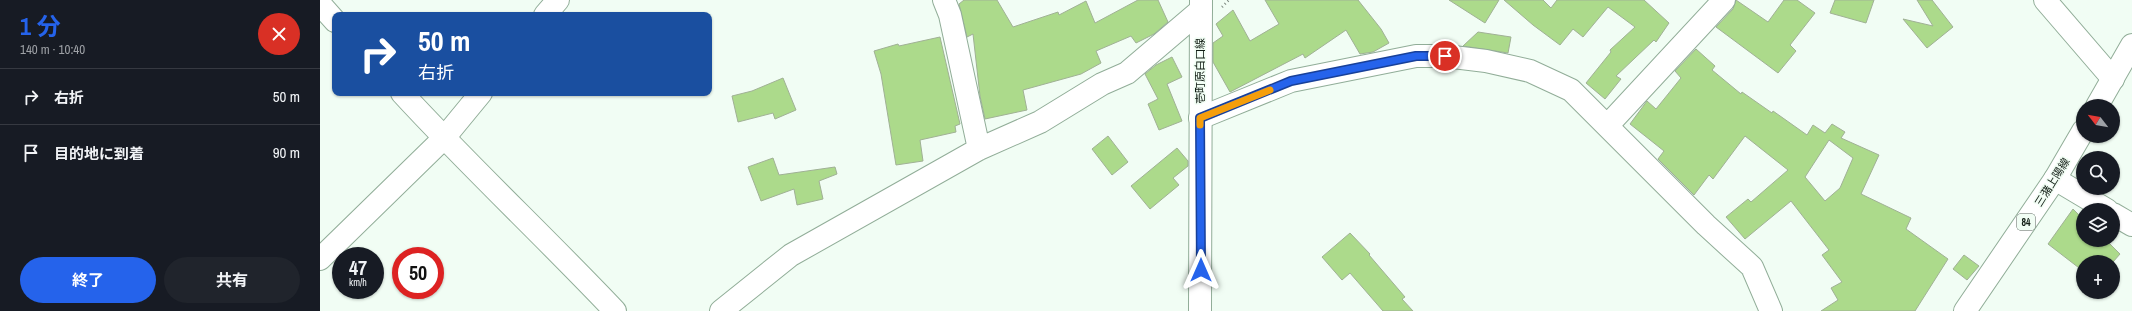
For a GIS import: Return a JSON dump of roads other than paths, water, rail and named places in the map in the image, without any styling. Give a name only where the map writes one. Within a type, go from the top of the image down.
[{"type":"street","points":[[548,12],[558,0]]},
{"type":"street","points":[[944,0],[950,16],[979,149]]},
{"type":"street","points":[[1607,126],[1724,0]]},
{"type":"street","points":[[2045,0],[2113,79]]},
{"type":"street","points":[[320,4],[332,18]]},
{"type":"street","points":[[721,311],[790,255],[979,149],[1040,122],[1102,84],[1127,73],[1201,5]]},
{"type":"street","name":"壱町原白口線","points":[[1197,307],[1201,5]]},
{"type":"street","points":[[2101,99],[2132,45]]},
{"type":"street","points":[[1200,118],[1291,81],[1416,56],[1445,56],[1486,61],[1530,71],[1571,90],[1706,225],[1752,267],[1771,311]]},
{"type":"street","points":[[405,96],[444,138],[615,311]]},
{"type":"street","points":[[320,259],[444,138],[479,96]]},
{"type":"street","name":"三潴上陽線","points":[[1965,311],[2055,179],[2076,143]]},
{"type":"street","points":[[2055,179],[2094,203]]},
{"type":"street","points":[[2120,218],[2132,225]]}]
